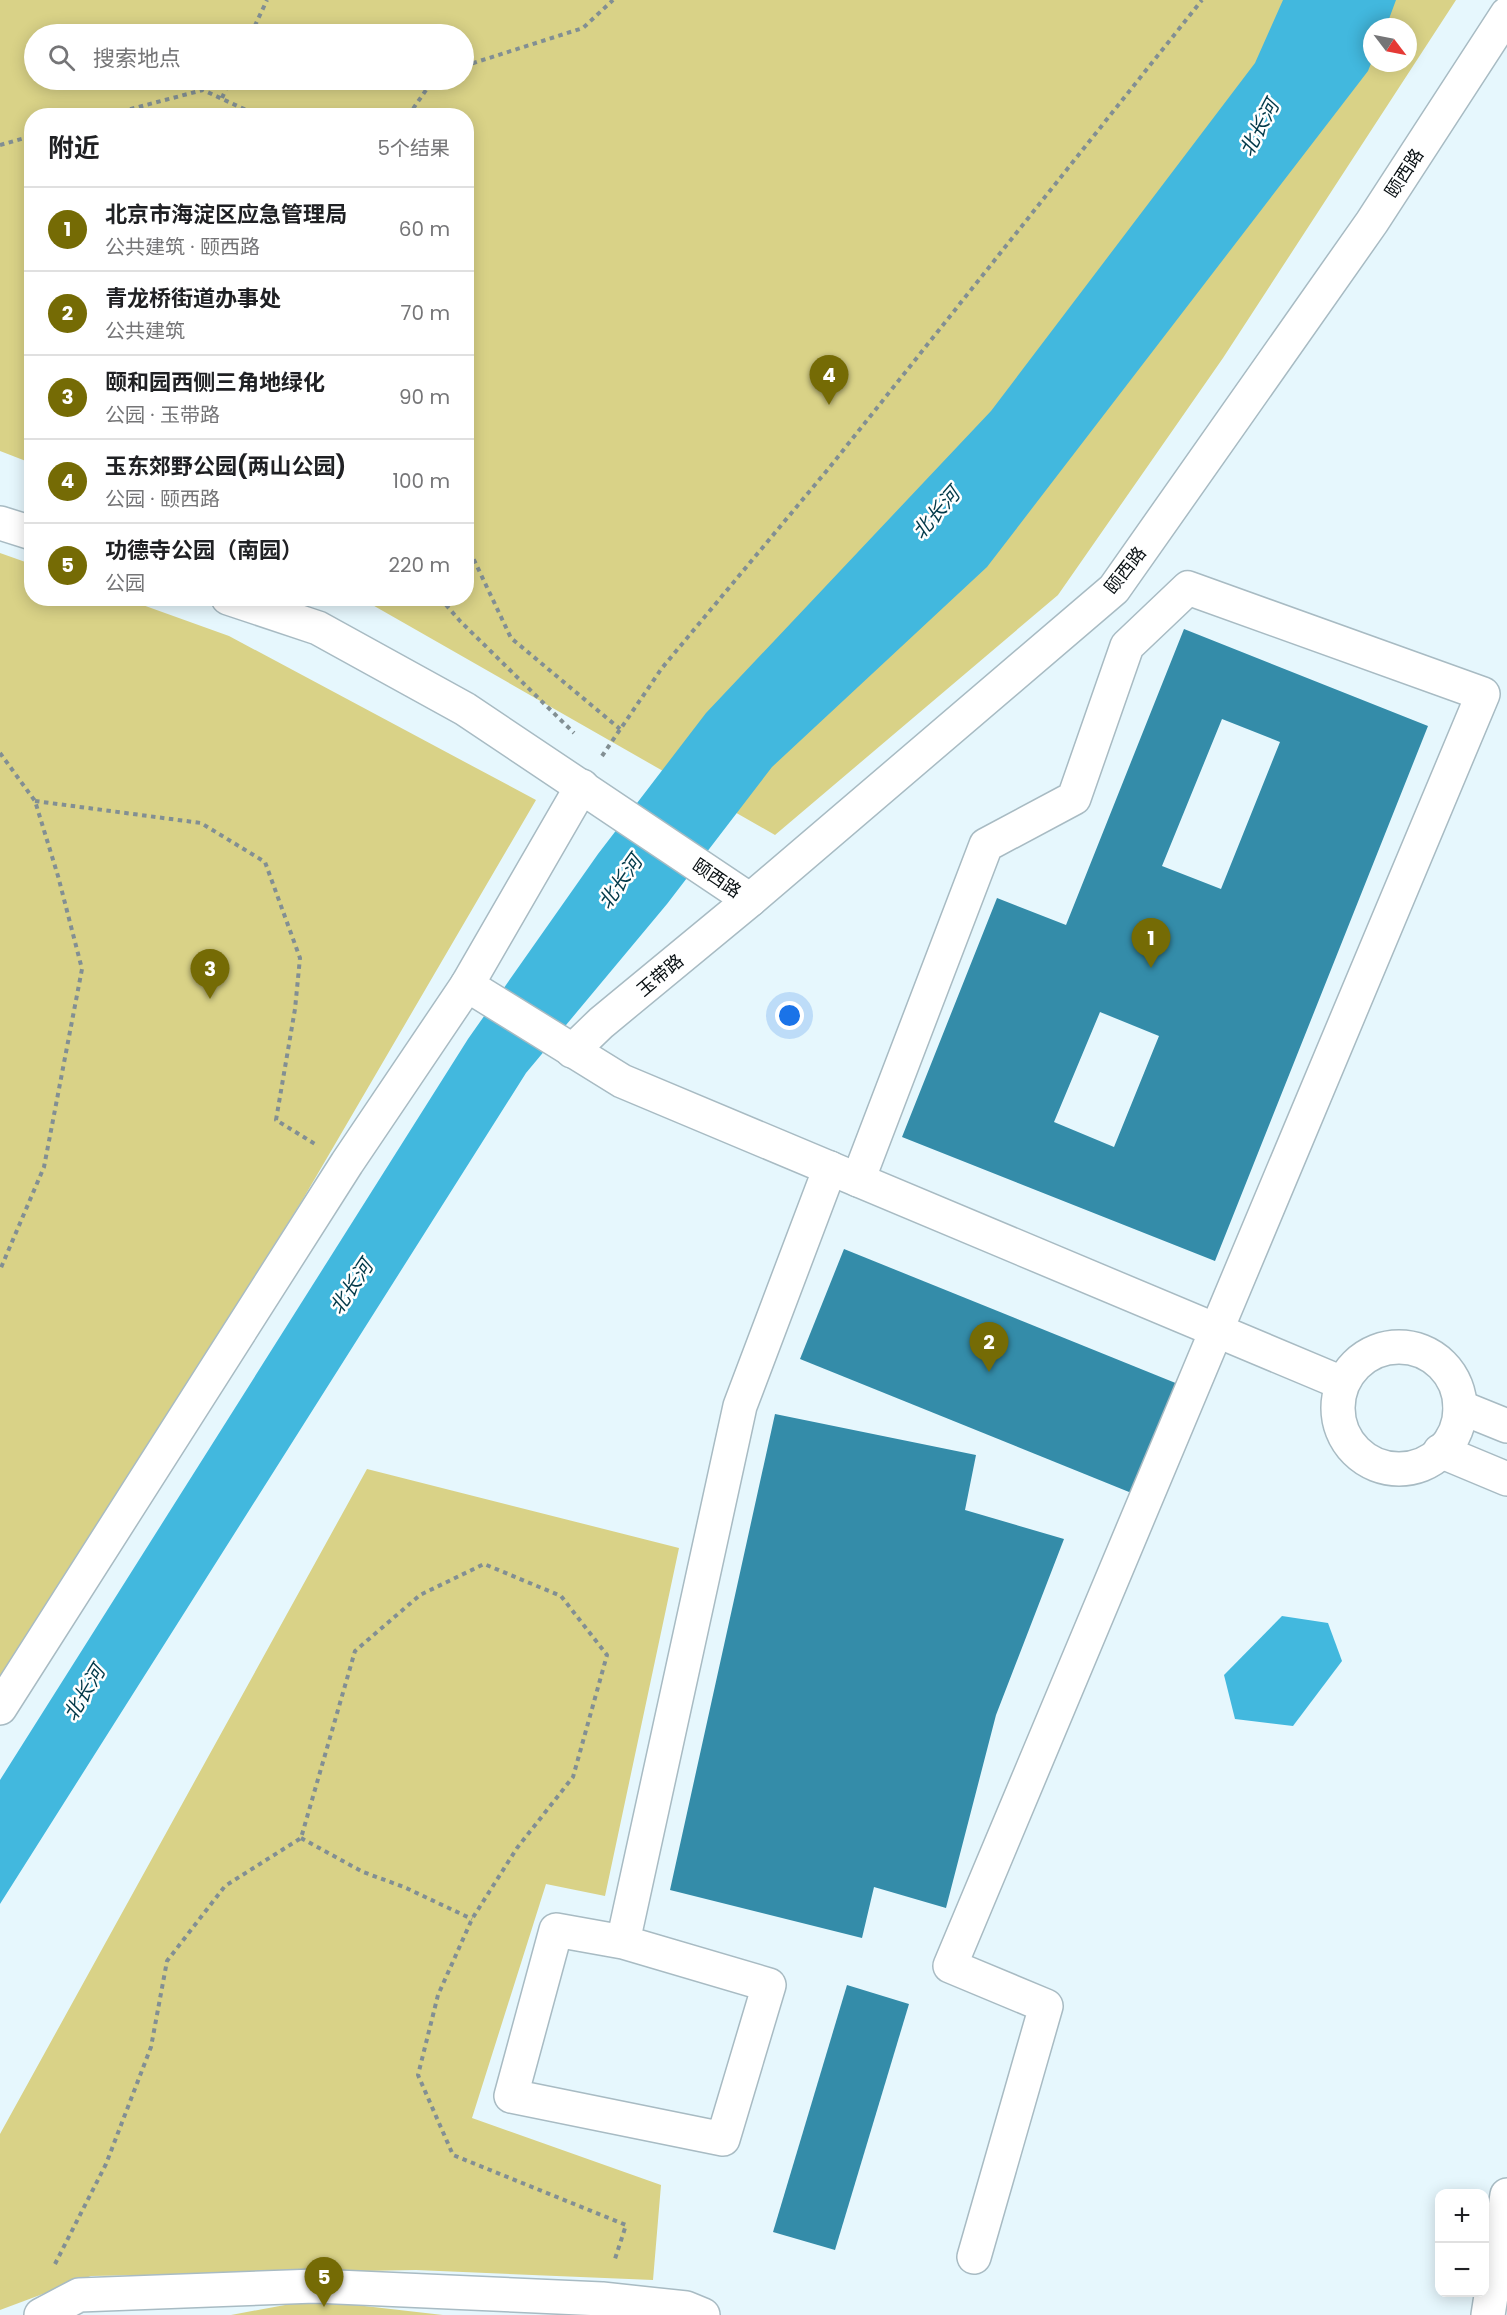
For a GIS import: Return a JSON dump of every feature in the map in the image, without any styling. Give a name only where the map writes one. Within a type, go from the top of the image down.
[{"type":"street","name":"颐西路","points":[[252,606],[318,628],[465,709],[740,893],[1113,589],[1372,222],[1507,14]]},
{"type":"street","points":[[0,523],[24,530]]},
{"type":"street","points":[[623,1942],[740,1406],[844,1174],[986,845],[1074,798],[1127,646],[1188,588],[1483,694],[950,1966],[1046,2006],[974,2257]]},
{"type":"street","points":[[0,1708],[347,1163],[476,990],[594,794]]},
{"type":"street","name":"玉带路","points":[[563,1045],[601,1023],[740,893]]},
{"type":"street","points":[[476,990],[622,1081],[1342,1383]]},
{"type":"street","points":[[1391,1346],[1411,1347],[1430,1355],[1446,1368],[1456,1386],[1460,1407],[1457,1427],[1448,1445],[1433,1459],[1415,1467],[1396,1469],[1376,1465],[1359,1455],[1346,1440],[1339,1422],[1337,1402],[1342,1383],[1354,1366],[1370,1353],[1391,1346]]},
{"type":"street","points":[[1460,1407],[1507,1426]]},
{"type":"street","points":[[1440,1451],[1507,1479]]},
{"type":"street","points":[[556,1930],[623,1942],[769,1985],[723,2139],[511,2096],[556,1930]]},
{"type":"street","points":[[1488,2315],[1507,2195]]},
{"type":"street","points":[[41,2315],[79,2295],[315,2286],[602,2300],[687,2308],[703,2315]]},
{"type":"path","points":[[256,24],[267,0]]},
{"type":"path","points":[[474,63],[583,28],[613,0]]},
{"type":"path","points":[[592,751],[600,759],[662,668],[829,468],[1202,0]]},
{"type":"path","points":[[134,108],[203,90],[243,108]]},
{"type":"path","points":[[222,98],[226,90]]},
{"type":"path","points":[[414,108],[426,90]]},
{"type":"path","points":[[0,145],[24,138]]},
{"type":"path","points":[[474,560],[511,638],[620,729]]},
{"type":"path","points":[[447,606],[575,735]]},
{"type":"path","points":[[0,753],[35,801],[58,876],[82,969],[69,1049],[44,1167],[0,1270]]},
{"type":"path","points":[[35,801],[201,823],[265,861],[300,958],[295,1009],[276,1120],[347,1163]]},
{"type":"path","points":[[54,2265],[106,2164],[151,2047],[167,1961],[225,1886],[300,1838],[355,1651],[420,1595],[484,1564],[561,1596],[607,1655],[573,1777],[517,1848],[472,1919],[438,1995],[418,2075],[453,2155],[626,2225],[602,2300]]},
{"type":"path","points":[[300,1838],[363,1872],[404,1887],[472,1919]]},
{"type":"shaded area","points":[[0,0],[1456,0],[1417,60],[1417,18],[1363,18],[1363,72],[1409,72],[1223,358],[1058,595],[775,835],[374,606],[474,606],[474,108],[24,108],[24,460],[0,451]]},
{"type":"shaded area","points":[[0,553],[24,562],[24,606],[145,606],[229,636],[536,800],[303,1199],[0,1680]]},
{"type":"shaded area","points":[[367,1469],[679,1548],[605,1896],[546,1884],[472,2118],[661,2185],[653,2280],[416,2270],[91,2276],[0,2310],[0,2134]]},
{"type":"shaded area","points":[[312,2300],[443,2315],[231,2315]]},
{"type":"water","name":"北长河","points":[[1283,0],[1396,0],[1389,18],[1363,18],[1363,72],[1367,72],[987,567],[772,767],[667,904],[526,1073],[0,1904],[0,1780],[468,1039],[598,854],[706,713],[991,411],[1255,63]]},
{"type":"water","points":[[1282,1616],[1328,1623],[1342,1661],[1293,1726],[1235,1719],[1224,1675]]},
{"type":"building","points":[[1184,629],[1428,726],[1215,1261],[902,1137],[997,898],[1066,925]],"holes":[[[1222,719],[1280,742],[1221,889],[1162,866]],[[1100,1012],[1159,1036],[1114,1147],[1054,1122]]]},
{"type":"building","points":[[844,1249],[1178,1384],[1134,1494],[800,1359]]},
{"type":"building","points":[[775,1414],[976,1455],[965,1510],[1064,1539],[996,1715],[946,1908],[874,1887],[862,1938],[670,1890]]},
{"type":"building","points":[[847,1985],[909,2004],[835,2250],[773,2232]]},
{"type":"place","name":"玉东郊野公园(两山公园)","points":[[829,405]]},
{"type":"place","name":"北京市海淀区应急管理局","points":[[1151,968]]},
{"type":"place","name":"颐和园西侧三角地绿化","points":[[210,999]]},
{"type":"place","name":"青龙桥街道办事处","points":[[989,1372]]},
{"type":"place","name":"功德寺公园（南园）","points":[[324,2307]]}]
